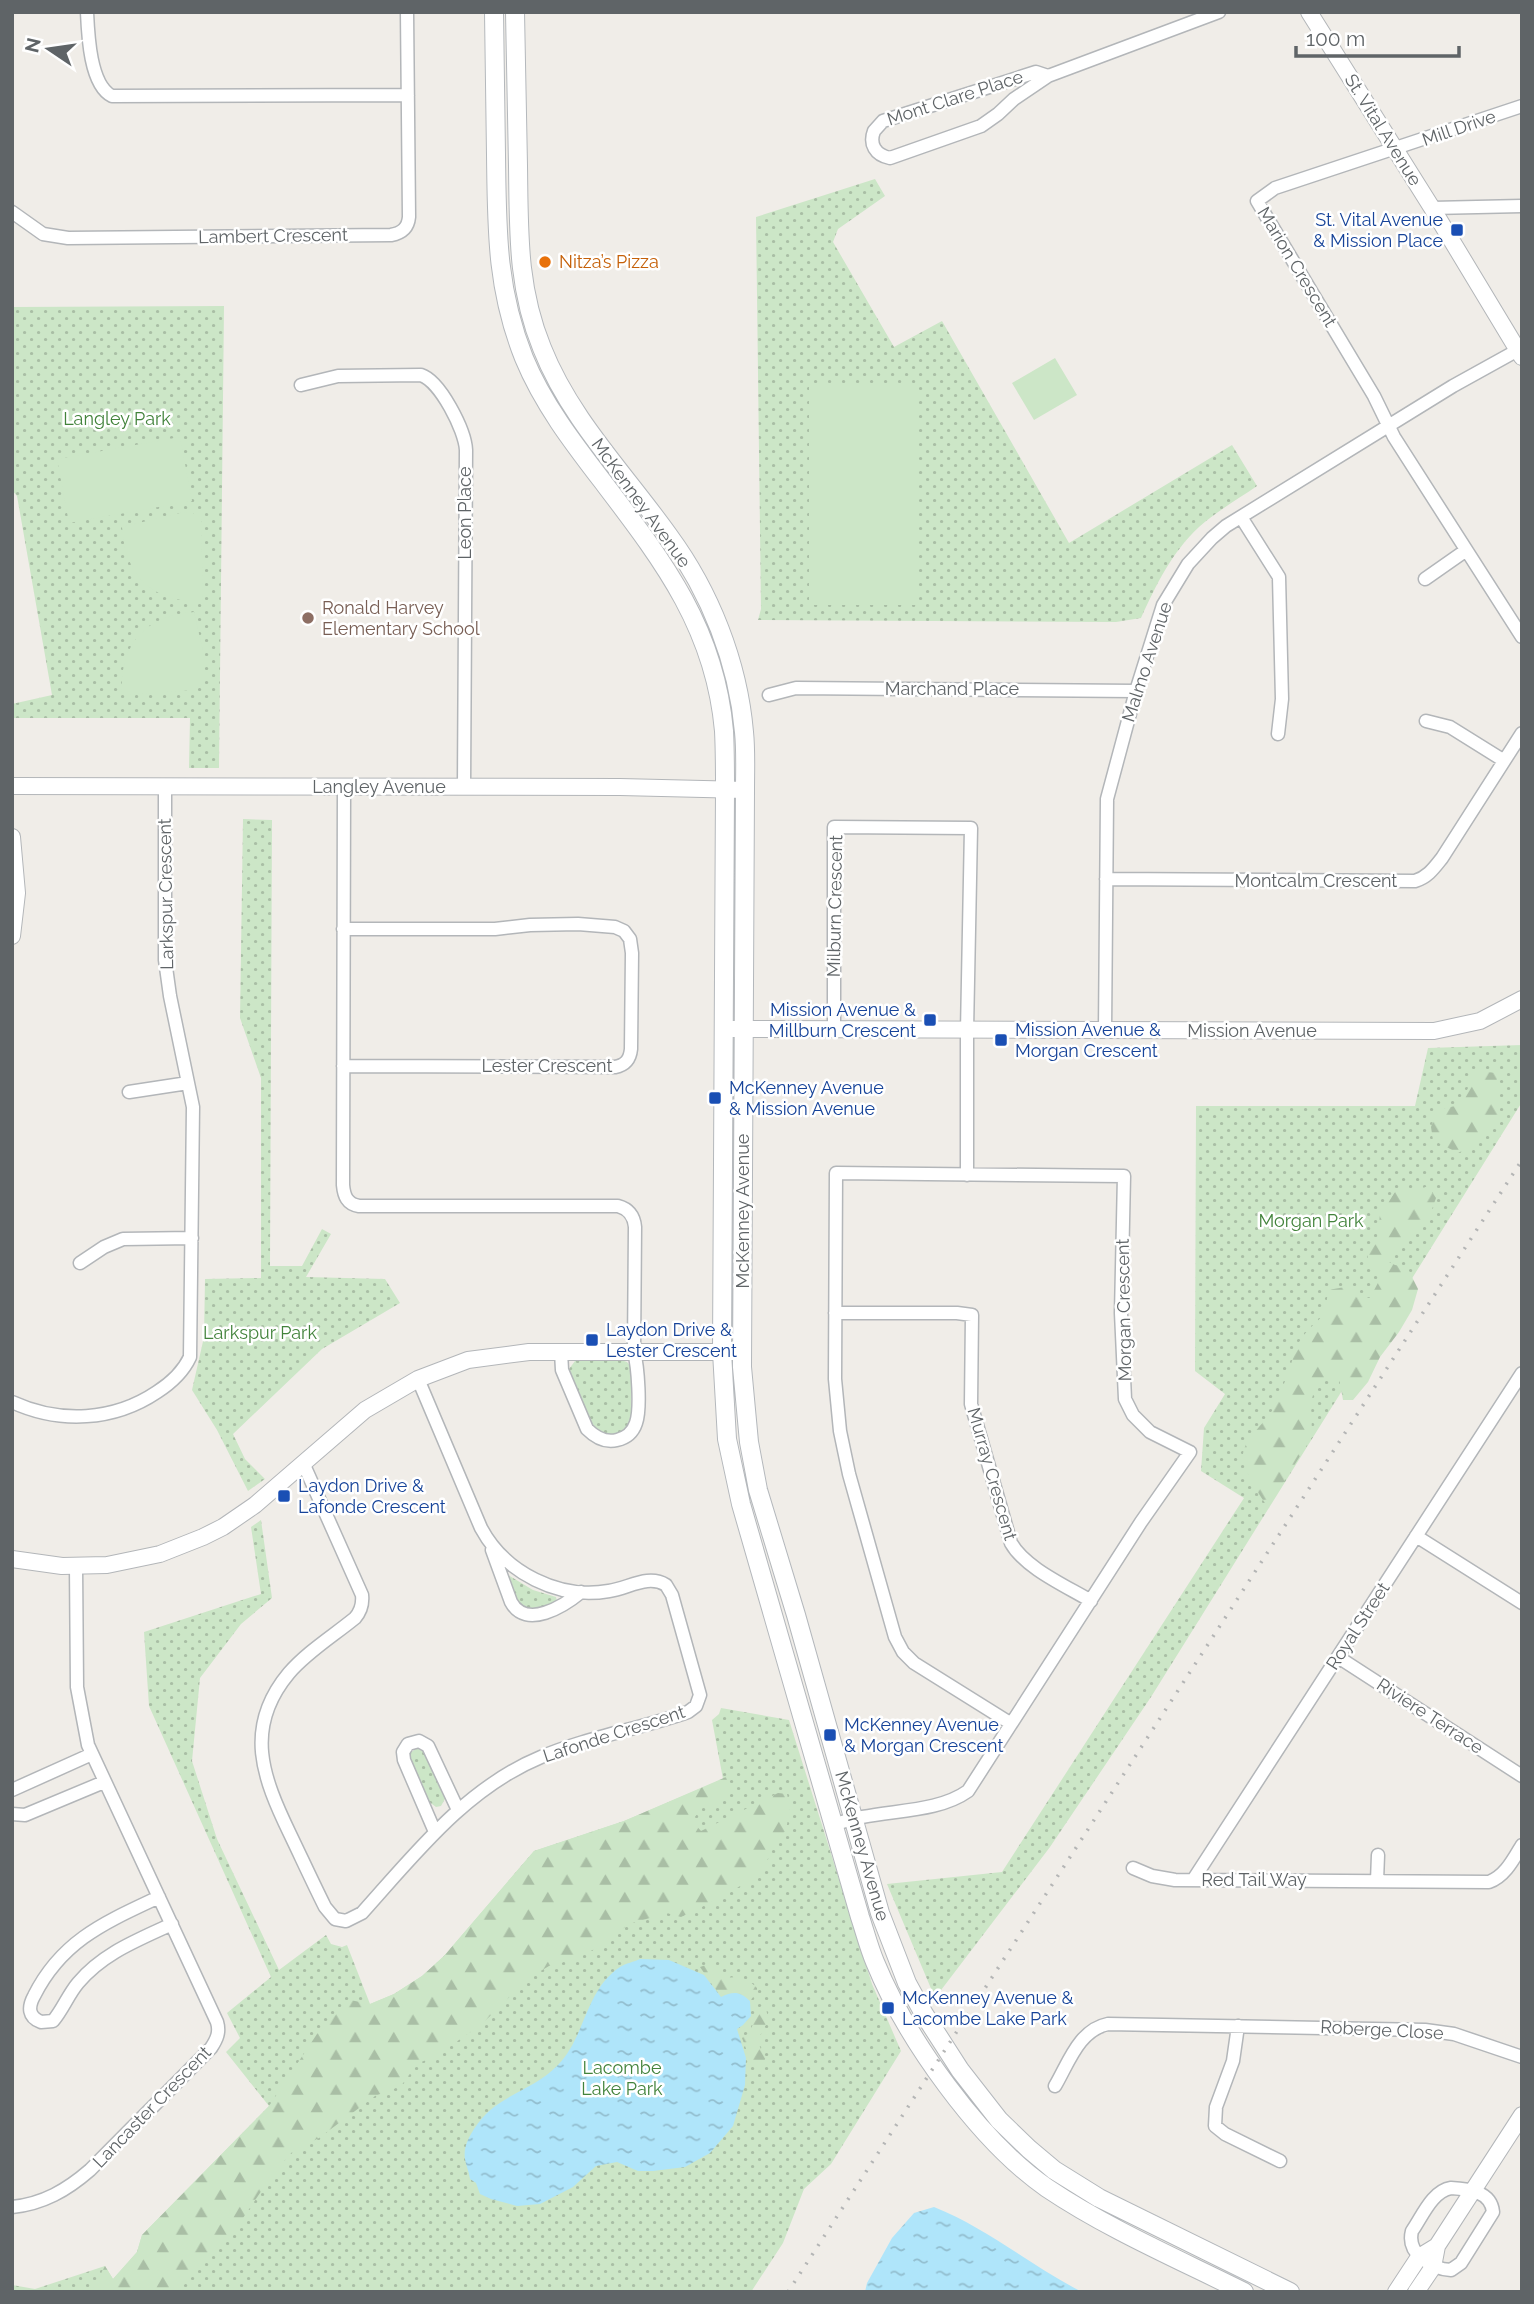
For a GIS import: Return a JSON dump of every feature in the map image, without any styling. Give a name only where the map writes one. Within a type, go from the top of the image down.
[{"type":"main road","name":"McKenney Avenue","points":[[494,12],[497,248],[504,289],[524,357],[544,399],[572,442],[653,548],[685,599],[702,635],[718,695],[724,731],[725,789],[722,1352],[727,1439],[741,1504],[860,1917],[888,1991],[934,2066],[986,2133],[1016,2164],[1086,2212],[1244,2292]]},
{"type":"main road","name":"McKenney Avenue","points":[[516,12],[519,259],[534,327],[551,368],[573,408],[670,537],[700,585],[722,635],[739,694],[744,733],[745,790],[742,1352],[749,1442],[758,1490],[880,1913],[907,1983],[924,2014],[960,2070],[999,2120],[1029,2149],[1076,2185],[1290,2292]]},
{"type":"street","points":[[87,12],[96,78],[103,90],[112,96],[408,95]]},
{"type":"street","name":"Lambert Crescent","points":[[12,212],[44,233],[68,238],[396,234],[404,230],[409,217],[407,12]]},
{"type":"street","name":"Mont Clare Place","points":[[1048,76],[1036,72],[883,121],[873,131],[872,144],[877,153],[890,158],[953,137],[981,126],[1048,76],[1219,12]]},
{"type":"street","name":"St. Vital Avenue","points":[[1309,12],[1520,353]]},
{"type":"street","name":"Mill Drive","points":[[1395,149],[1522,106]]},
{"type":"street","name":"Marion Crescent","points":[[1389,425],[1257,201],[1275,188],[1395,149]]},
{"type":"street","points":[[1432,208],[1522,206]]},
{"type":"street","name":"Malmo Avenue","points":[[1105,1031],[1107,799],[1158,619],[1174,585],[1199,550],[1241,517],[1389,425],[1520,353]]},
{"type":"street","name":"Leon Place","points":[[301,385],[338,376],[421,375],[435,383],[462,433],[466,450],[464,787]]},
{"type":"street","points":[[1389,425],[1465,551],[1522,637]]},
{"type":"street","points":[[1241,517],[1279,577],[1282,699],[1278,733]]},
{"type":"street","points":[[1425,579],[1465,551]]},
{"type":"street","name":"Marchand Place","points":[[769,695],[796,688],[1136,691]]},
{"type":"street","points":[[1426,721],[1450,727],[1503,760]]},
{"type":"street","name":"Montcalm Crescent","points":[[1106,879],[1422,879],[1428,876],[1442,858],[1522,733]]},
{"type":"street","name":"Langley Avenue","points":[[12,786],[745,790]]},
{"type":"street","name":"Larkspur Crescent","points":[[12,1402],[57,1416],[108,1414],[138,1403],[172,1380],[184,1368],[191,1352],[193,1111],[165,960],[165,786]]},
{"type":"street","points":[[344,787],[345,1196],[352,1204],[359,1206],[618,1206],[630,1212],[635,1227],[634,1352],[638,1365],[637,1422],[628,1435],[611,1441],[595,1436],[584,1425],[562,1370],[561,1352]]},
{"type":"street","name":"Milburn Crescent","points":[[834,1029],[834,827],[971,828],[967,1031]]},
{"type":"street","points":[[12,837],[17,893],[12,936]]},
{"type":"street","name":"Lester Crescent","points":[[343,929],[495,929],[578,924],[615,927],[624,931],[630,939],[632,953],[631,1049],[629,1058],[623,1065],[343,1066]]},
{"type":"street","name":"Mission Avenue","points":[[724,1029],[1434,1031],[1480,1021],[1522,999]]},
{"type":"street","points":[[967,1031],[967,1175]]},
{"type":"street","points":[[129,1092],[188,1083]]},
{"type":"street","name":"Morgan Crescent","points":[[834,1825],[853,1817],[935,1805],[968,1791],[1010,1723],[1190,1452],[1150,1432],[1133,1415],[1125,1399],[1121,1313],[1124,1177],[836,1173],[835,1378],[844,1453],[895,1637],[914,1663],[1010,1723]]},
{"type":"street","points":[[80,1263],[110,1243],[122,1239],[192,1238]]},
{"type":"street","name":"Murray Crescent","points":[[835,1313],[972,1315],[971,1404],[1011,1543],[1028,1563],[1091,1601]]},
{"type":"street","points":[[12,1559],[76,1566],[107,1565],[170,1551],[203,1537],[248,1510],[304,1465],[365,1410],[418,1378],[453,1364],[513,1352],[742,1352]]},
{"type":"street","name":"Royal Street","points":[[1193,1880],[1522,1373]]},
{"type":"street","name":"Lafonde Crescent","points":[[418,1378],[490,1543],[511,1602],[519,1612],[533,1615],[563,1606],[582,1592]]},
{"type":"street","name":"Lafonde Crescent","points":[[304,1465],[362,1595],[362,1603],[355,1618],[297,1665],[273,1697],[263,1730],[262,1762],[267,1784],[325,1907],[331,1916],[341,1921],[350,1920],[362,1913],[435,1832],[494,1782],[538,1757],[685,1713],[698,1703],[698,1684],[672,1595],[666,1585],[648,1580],[606,1592],[564,1590],[539,1581],[507,1561],[490,1543]]},
{"type":"street","points":[[1416,1535],[1522,1603]]},
{"type":"street","name":"Lancaster Crescent","points":[[12,2207],[53,2196],[79,2180],[215,2043],[218,2034],[217,2022],[92,1754],[82,1719],[77,1686],[76,1566]]},
{"type":"street","name":"Riviere Terrace","points":[[1338,1657],[1522,1776]]},
{"type":"street","points":[[435,1832],[404,1760],[403,1752],[408,1744],[419,1741],[428,1746],[458,1810]]},
{"type":"street","points":[[12,1790],[92,1754]]},
{"type":"street","points":[[12,1814],[25,1815],[104,1782]]},
{"type":"street","name":"Red Tail Way","points":[[1133,1868],[1159,1878],[1193,1880],[1489,1882],[1499,1878],[1522,1845]]},
{"type":"street","points":[[1377,1881],[1378,1856]]},
{"type":"street","points":[[159,1897],[92,1930],[63,1954],[46,1974],[32,1999],[29,2008],[32,2017],[41,2022],[53,2021],[76,1985],[97,1963],[172,1924]]},
{"type":"street","name":"Roberge Close","points":[[1055,2086],[1090,2030],[1117,2024],[1425,2030],[1454,2034],[1522,2057]]},
{"type":"street","points":[[1238,2026],[1233,2061],[1216,2107],[1215,2126],[1225,2134],[1280,2161]]},
{"type":"street","points":[[1416,2292],[1433,2267],[1437,2246],[1522,2115]]},
{"type":"street","points":[[1451,2188],[1474,2189],[1492,2205],[1490,2218],[1456,2268],[1451,2270],[1433,2267],[1419,2257],[1412,2244],[1412,2231],[1438,2193],[1451,2188]]},
{"type":"street","points":[[1396,2292],[1419,2257],[1437,2246]]},
{"type":"green space","points":[[875,179],[885,196],[838,229],[833,242],[894,347],[942,321],[1069,543],[1232,445],[1257,486],[1213,516],[1189,537],[1166,570],[1141,618],[1116,622],[758,620],[761,609],[756,217]]},
{"type":"green space","name":"Langley Park","points":[[224,306],[219,768],[189,768],[190,718],[12,718],[12,704],[52,695],[17,496],[12,490],[12,307]]},
{"type":"green space","points":[[1055,358],[1077,395],[1034,420],[1012,383]]},
{"type":"green space","points":[[809,384],[917,384],[917,605],[809,605]]},
{"type":"green space","points":[[180,437],[192,501],[69,523],[57,459]]},
{"type":"green space","points":[[184,512],[201,518],[203,601],[185,600],[156,592],[136,573],[124,545],[122,527]]},
{"type":"green space","points":[[194,612],[203,651],[203,682],[196,690],[122,695],[125,662],[138,636],[161,620]]},
{"type":"green space","name":"Larkspur Park","points":[[243,819],[272,820],[270,1266],[302,1266],[322,1229],[331,1234],[306,1277],[385,1279],[400,1303],[322,1349],[233,1434],[245,1459],[265,1479],[248,1491],[217,1430],[192,1390],[204,1337],[205,1279],[261,1278],[261,1078],[240,1018]]},
{"type":"green space","name":"Morgan Park","points":[[1522,1045],[1522,1102],[1151,1697],[1050,1847],[935,1998],[887,1884],[1002,1872],[1244,1498],[1201,1471],[1204,1428],[1225,1394],[1195,1371],[1196,1106],[1415,1106],[1428,1048]]},
{"type":"green space","points":[[1476,1071],[1497,1073],[1499,1112],[1489,1132],[1458,1153],[1433,1140],[1431,1127],[1436,1110],[1460,1105]]},
{"type":"green space","points":[[1428,1186],[1436,1198],[1431,1212],[1389,1262],[1407,1267],[1418,1289],[1412,1310],[1380,1357],[1368,1382],[1353,1400],[1343,1400],[1339,1378],[1330,1377],[1317,1381],[1311,1402],[1312,1437],[1268,1507],[1245,1467],[1245,1448],[1273,1409],[1299,1342],[1323,1315],[1328,1290],[1351,1286],[1358,1297],[1370,1298],[1380,1279],[1371,1270],[1367,1254],[1377,1242],[1380,1214],[1395,1192],[1413,1192]]},
{"type":"green space","points":[[621,1360],[631,1367],[631,1418],[620,1433],[609,1435],[593,1427],[569,1369],[575,1361]]},
{"type":"green space","name":"Lacombe Lake Park","points":[[261,1520],[272,1598],[241,1624],[200,1678],[192,1761],[217,1839],[279,1970],[326,1935],[331,1944],[342,1947],[347,1945],[370,2004],[394,1994],[422,1976],[444,1956],[534,1851],[624,1821],[723,1779],[712,1720],[721,1708],[789,1720],[872,1984],[901,2051],[831,2164],[804,2189],[783,2243],[751,2292],[12,2292],[12,2285],[35,2289],[105,2266],[113,2279],[137,2252],[142,2235],[269,2106],[226,2052],[240,2038],[227,2013],[271,1977],[149,1706],[144,1632],[261,1594],[251,1527]]},
{"type":"green space","points":[[508,1575],[533,1590],[556,1597],[557,1602],[533,1610],[520,1605]]},
{"type":"green space","points":[[417,1748],[425,1752],[446,1797],[441,1806],[436,1807],[428,1801],[409,1757]]},
{"type":"green space","points":[[726,1777],[733,1791],[718,1804],[702,1807],[692,1821],[701,1831],[778,1793],[787,1794],[790,1808],[786,1830],[775,1844],[761,1873],[724,1896],[681,1917],[667,1913],[629,1924],[597,1948],[571,1960],[549,1966],[529,1978],[481,2025],[437,2055],[417,2064],[401,2086],[375,2096],[319,2138],[293,2151],[273,2174],[230,2237],[177,2292],[91,2292],[105,2266],[113,2279],[137,2252],[142,2235],[269,2106],[317,2034],[350,2000],[370,2004],[394,1994],[422,1976],[444,1956],[534,1851],[624,1821]]},
{"type":"green space","points":[[706,1965],[726,1978],[746,1980],[757,1988],[757,1992],[750,2001],[743,1994],[721,1997],[700,1967]]},
{"type":"green space","points":[[761,2006],[766,2007],[768,2020],[759,2038],[766,2058],[760,2066],[751,2062],[742,2038],[749,2033]]},
{"type":"water","points":[[640,1959],[669,1960],[704,1975],[721,1997],[736,1993],[750,2001],[751,2016],[737,2029],[746,2058],[745,2085],[733,2126],[710,2153],[685,2167],[638,2171],[617,2162],[596,2166],[573,2187],[540,2204],[517,2206],[480,2194],[476,2183],[470,2179],[465,2162],[467,2143],[474,2129],[493,2108],[537,2082],[558,2065],[575,2041],[599,1988],[620,1967]]},
{"type":"water","points":[[934,2207],[972,2225],[1082,2292],[865,2292],[867,2283],[892,2238],[914,2213]]},
{"type":"railway","points":[[788,2292],[1522,1160]]},
{"type":"place","name":"St. Vital Avenue & Mission Place","points":[[1457,230]]},
{"type":"place","name":"Nitza’s Pizza","points":[[545,262]]},
{"type":"place","name":"Ronald Harvey Elementary School","points":[[308,618]]},
{"type":"place","name":"Mission Avenue & Millburn Crescent","points":[[930,1020]]},
{"type":"place","name":"Mission Avenue & Morgan Crescent","points":[[1001,1040]]},
{"type":"place","name":"McKenney Avenue & Mission Avenue","points":[[715,1098]]},
{"type":"place","name":"Laydon Drive & Lester Crescent","points":[[592,1340]]},
{"type":"place","name":"Laydon Drive & Lafonde Crescent","points":[[284,1496]]},
{"type":"place","name":"McKenney Avenue & Morgan Crescent","points":[[830,1735]]},
{"type":"place","name":"McKenney Avenue & Lacombe Lake Park","points":[[888,2008]]}]
